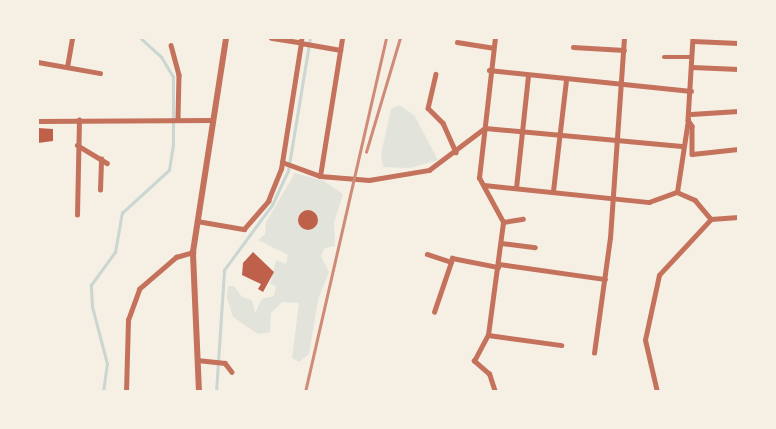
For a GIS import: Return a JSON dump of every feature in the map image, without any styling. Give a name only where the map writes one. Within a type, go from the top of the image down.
[{"type":"street","points":[[67,67],[72,38]]},
{"type":"street","points":[[199,392],[193,252],[211,120],[226,38]]},
{"type":"street","points":[[271,38],[303,41],[312,45],[340,50]]},
{"type":"street","points":[[320,176],[342,38]]},
{"type":"street","points":[[495,38],[489,70],[479,178],[484,184],[503,222],[499,265],[488,335],[474,360],[489,374],[495,392]]},
{"type":"street","points":[[594,354],[614,199],[616,142],[622,86],[624,38]]},
{"type":"street","points":[[677,192],[681,146],[691,114],[693,39],[738,43]]},
{"type":"street","points":[[196,221],[244,229],[268,200],[284,162],[303,41]]},
{"type":"street","points":[[457,42],[493,48]]},
{"type":"street","points":[[170,45],[179,75],[178,120]]},
{"type":"street","points":[[573,47],[624,50]]},
{"type":"street","points":[[664,57],[692,57]]},
{"type":"street","points":[[38,62],[100,73]]},
{"type":"street","points":[[692,67],[738,69]]},
{"type":"street","points":[[489,70],[622,86],[691,91]]},
{"type":"street","points":[[436,74],[428,108],[443,123],[456,152]]},
{"type":"street","points":[[516,188],[528,76]]},
{"type":"street","points":[[553,191],[566,80]]},
{"type":"street","points":[[691,114],[738,111]]},
{"type":"street","points":[[38,120],[211,120]]},
{"type":"street","points":[[77,216],[80,120]]},
{"type":"street","points":[[688,120],[692,126],[692,154],[738,149]]},
{"type":"street","points":[[284,162],[320,176],[369,180],[429,170],[456,152],[485,128],[616,142],[681,146]]},
{"type":"street","points":[[78,145],[107,163]]},
{"type":"street","points":[[100,190],[101,160]]},
{"type":"street","points":[[484,184],[649,202],[677,192],[695,200],[711,219]]},
{"type":"street","points":[[657,392],[645,340],[659,275],[711,219],[738,217]]},
{"type":"street","points":[[503,222],[524,219]]},
{"type":"street","points":[[501,243],[535,247]]},
{"type":"street","points":[[126,392],[128,320],[139,289],[176,256],[193,252]]},
{"type":"street","points":[[427,254],[451,262]]},
{"type":"street","points":[[434,312],[452,258],[605,279]]},
{"type":"street","points":[[488,335],[561,345]]},
{"type":"street","points":[[198,360],[228,364],[232,372]]},
{"type":"shaded area","points":[[399,105],[414,115],[438,160],[410,168],[383,167],[381,154],[391,109]]},
{"type":"shaded area","points":[[295,173],[324,181],[343,194],[334,223],[335,246],[325,248],[321,256],[329,272],[318,300],[309,354],[299,362],[292,358],[299,303],[282,302],[271,313],[270,332],[258,334],[233,317],[227,298],[228,286],[234,286],[242,297],[252,300],[255,313],[262,299],[274,296],[276,286],[270,284],[276,260],[286,264],[288,255],[258,240],[265,234],[266,222]]},
{"type":"building","points":[[38,128],[53,129],[53,141],[38,143]]},
{"type":"building","points":[[308,210],[315,213],[318,220],[315,227],[308,230],[301,227],[298,220],[301,213]]},
{"type":"building","points":[[253,252],[274,272],[263,292],[258,289],[261,284],[242,275],[243,263]]},
{"type":"waterway","points":[[103,392],[107,364],[92,307],[91,285],[115,252],[122,213],[169,170],[173,144],[173,77],[161,57],[140,38]]},
{"type":"waterway","points":[[216,392],[224,270],[272,205],[288,171],[310,38]]},
{"type":"railway","points":[[305,392],[386,38]]},
{"type":"railway","points":[[366,152],[400,38]]}]
